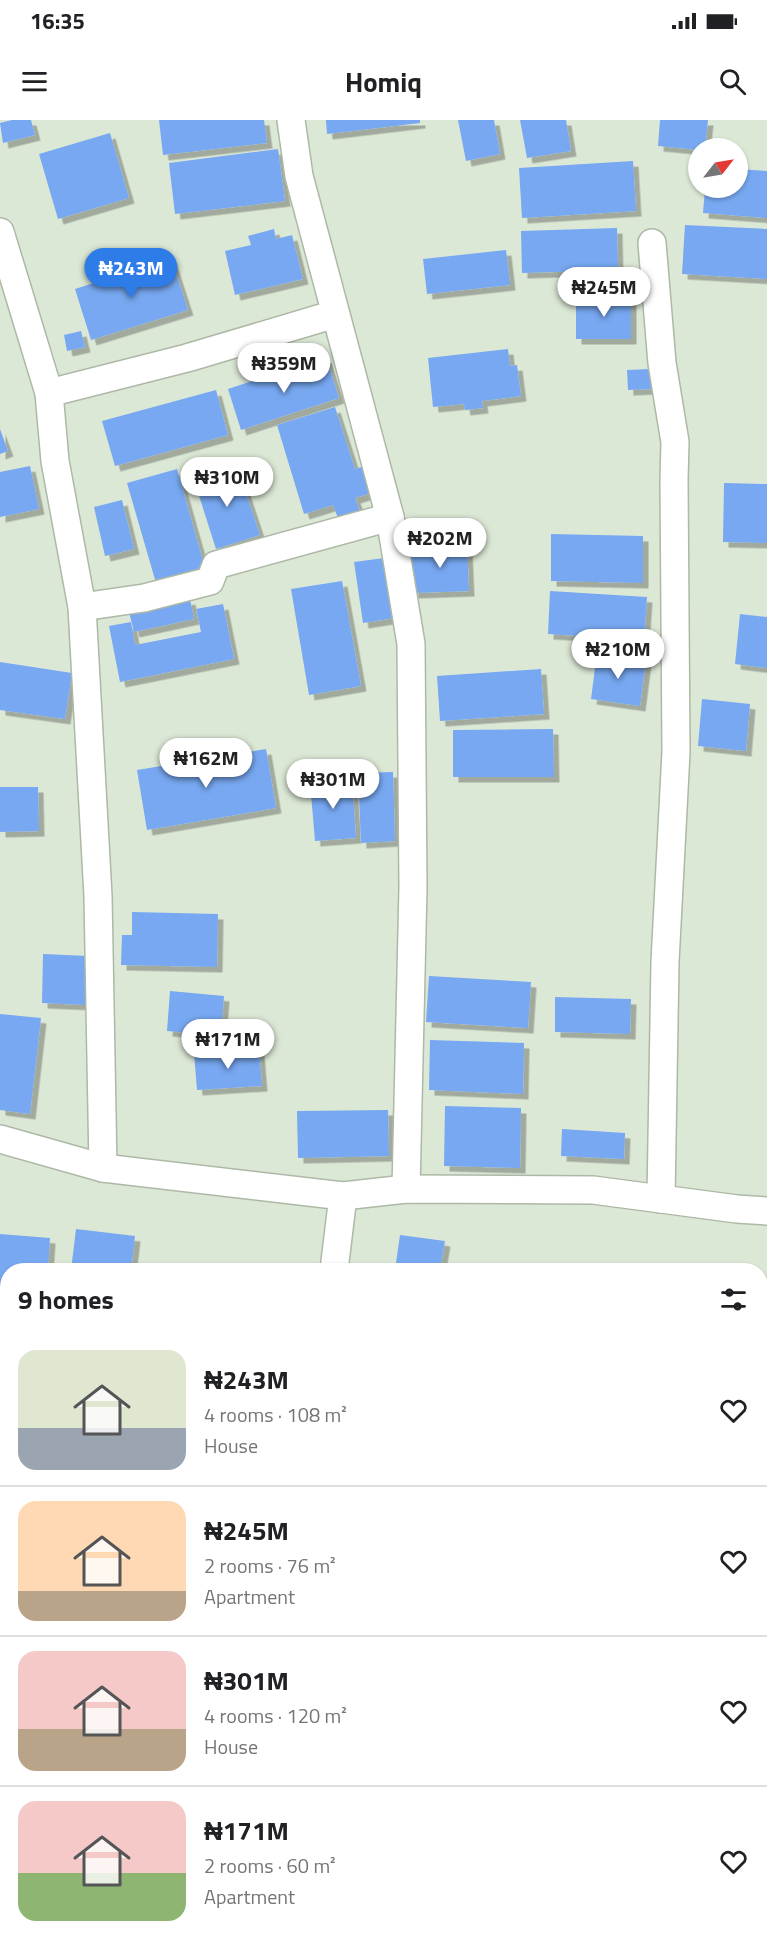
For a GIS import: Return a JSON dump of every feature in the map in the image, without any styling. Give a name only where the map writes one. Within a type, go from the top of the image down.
[{"type":"street","points":[[291,120],[299,176],[390,517],[411,644],[413,887],[406,1189]]},
{"type":"street","points":[[0,232],[49,393],[55,461],[82,607],[98,896],[103,1168]]},
{"type":"street","points":[[652,243],[662,363],[675,442],[676,752],[665,962],[661,1199]]},
{"type":"street","points":[[49,393],[187,358],[335,314]]},
{"type":"street","points":[[82,607],[144,598],[210,581],[216,565],[390,517]]},
{"type":"street","points":[[0,1139],[103,1168],[343,1196],[406,1189],[592,1190],[767,1211]]},
{"type":"street","points":[[335,1263],[343,1196]]},
{"type":"building","points":[[12,120],[31,120],[35,135],[3,143],[0,123]]},
{"type":"building","points":[[159,120],[264,120],[267,143],[163,155]]},
{"type":"building","points":[[326,120],[420,120],[420,123],[327,134]]},
{"type":"building","points":[[458,120],[494,120],[500,154],[466,161]]},
{"type":"building","points":[[520,120],[566,120],[571,151],[527,158]]},
{"type":"building","points":[[660,120],[708,120],[706,138],[688,138],[688,149],[658,146]]},
{"type":"building","points":[[110,133],[129,198],[58,219],[39,154]]},
{"type":"building","points":[[278,149],[285,201],[175,214],[169,163]]},
{"type":"building","points":[[633,161],[636,211],[522,218],[519,168]]},
{"type":"building","points":[[748,170],[767,171],[767,218],[703,213],[704,198],[748,198]]},
{"type":"building","points":[[685,225],[767,229],[767,279],[682,274]]},
{"type":"building","points":[[617,228],[618,270],[522,273],[521,231]]},
{"type":"building","points":[[274,229],[276,239],[292,235],[303,279],[235,295],[225,251],[251,245],[248,236]]},
{"type":"building","points":[[506,250],[510,285],[427,294],[423,259]]},
{"type":"building","points":[[171,258],[188,310],[91,340],[75,289]]},
{"type":"building","points":[[631,296],[631,339],[576,339],[576,297]]},
{"type":"building","points":[[81,331],[85,347],[67,351],[64,335]]},
{"type":"building","points":[[508,349],[510,366],[517,365],[521,396],[482,401],[483,408],[465,410],[464,404],[433,407],[428,358]]},
{"type":"building","points":[[326,357],[339,398],[241,430],[228,389]]},
{"type":"building","points":[[650,369],[652,389],[628,390],[627,370]]},
{"type":"building","points":[[216,390],[228,435],[115,466],[102,421]]},
{"type":"building","points":[[335,407],[355,469],[365,466],[374,492],[355,498],[360,511],[338,518],[333,505],[304,514],[277,425]]},
{"type":"building","points":[[0,429],[8,451],[0,454]]},
{"type":"building","points":[[30,466],[39,509],[0,517],[0,472]]},
{"type":"building","points":[[237,466],[260,535],[216,549],[194,480]]},
{"type":"building","points":[[177,469],[207,575],[158,590],[127,483]]},
{"type":"building","points":[[724,483],[767,484],[767,543],[723,542]]},
{"type":"building","points":[[122,500],[134,549],[105,556],[94,507]]},
{"type":"building","points":[[551,534],[643,536],[643,583],[551,581]]},
{"type":"building","points":[[467,545],[469,591],[413,593],[411,547]]},
{"type":"building","points":[[392,557],[401,617],[363,623],[354,562]]},
{"type":"building","points":[[342,581],[361,686],[309,695],[291,589]]},
{"type":"building","points":[[550,591],[647,597],[644,640],[548,634]]},
{"type":"building","points":[[190,599],[194,619],[134,632],[129,612]]},
{"type":"building","points":[[223,604],[234,659],[120,682],[109,626],[131,622],[135,645],[201,632],[196,609]]},
{"type":"building","points":[[740,614],[767,617],[767,668],[735,664]]},
{"type":"building","points":[[597,653],[646,660],[640,706],[591,699]]},
{"type":"building","points":[[0,662],[72,673],[65,719],[0,710]]},
{"type":"building","points":[[541,669],[544,714],[440,721],[437,676]]},
{"type":"building","points":[[702,699],[750,704],[746,751],[698,746]]},
{"type":"building","points":[[553,729],[554,777],[453,777],[453,730]]},
{"type":"building","points":[[266,749],[276,808],[147,830],[137,770]]},
{"type":"building","points":[[393,772],[395,841],[361,843],[358,773]]},
{"type":"building","points":[[352,780],[356,838],[315,841],[310,782]]},
{"type":"building","points":[[0,787],[38,787],[39,831],[0,832]]},
{"type":"building","points":[[132,912],[218,914],[217,967],[121,965],[122,935],[132,935]]},
{"type":"building","points":[[43,954],[88,956],[87,1005],[42,1003]]},
{"type":"building","points":[[429,976],[531,982],[528,1028],[426,1022]]},
{"type":"building","points":[[170,991],[224,996],[221,1036],[167,1031]]},
{"type":"building","points":[[555,997],[631,999],[630,1034],[555,1032]]},
{"type":"building","points":[[0,1014],[41,1018],[30,1114],[0,1110]]},
{"type":"building","points":[[430,1040],[524,1043],[523,1094],[429,1090]]},
{"type":"building","points":[[259,1049],[262,1086],[197,1090],[194,1053]]},
{"type":"building","points":[[445,1106],[521,1108],[520,1168],[444,1166]]},
{"type":"building","points":[[388,1110],[389,1156],[298,1158],[297,1111]]},
{"type":"building","points":[[562,1129],[625,1133],[624,1159],[561,1156]]},
{"type":"building","points":[[76,1229],[135,1236],[132,1263],[72,1263]]},
{"type":"building","points":[[0,1234],[50,1238],[48,1263],[0,1263]]},
{"type":"building","points":[[400,1235],[445,1241],[441,1263],[396,1263]]}]
